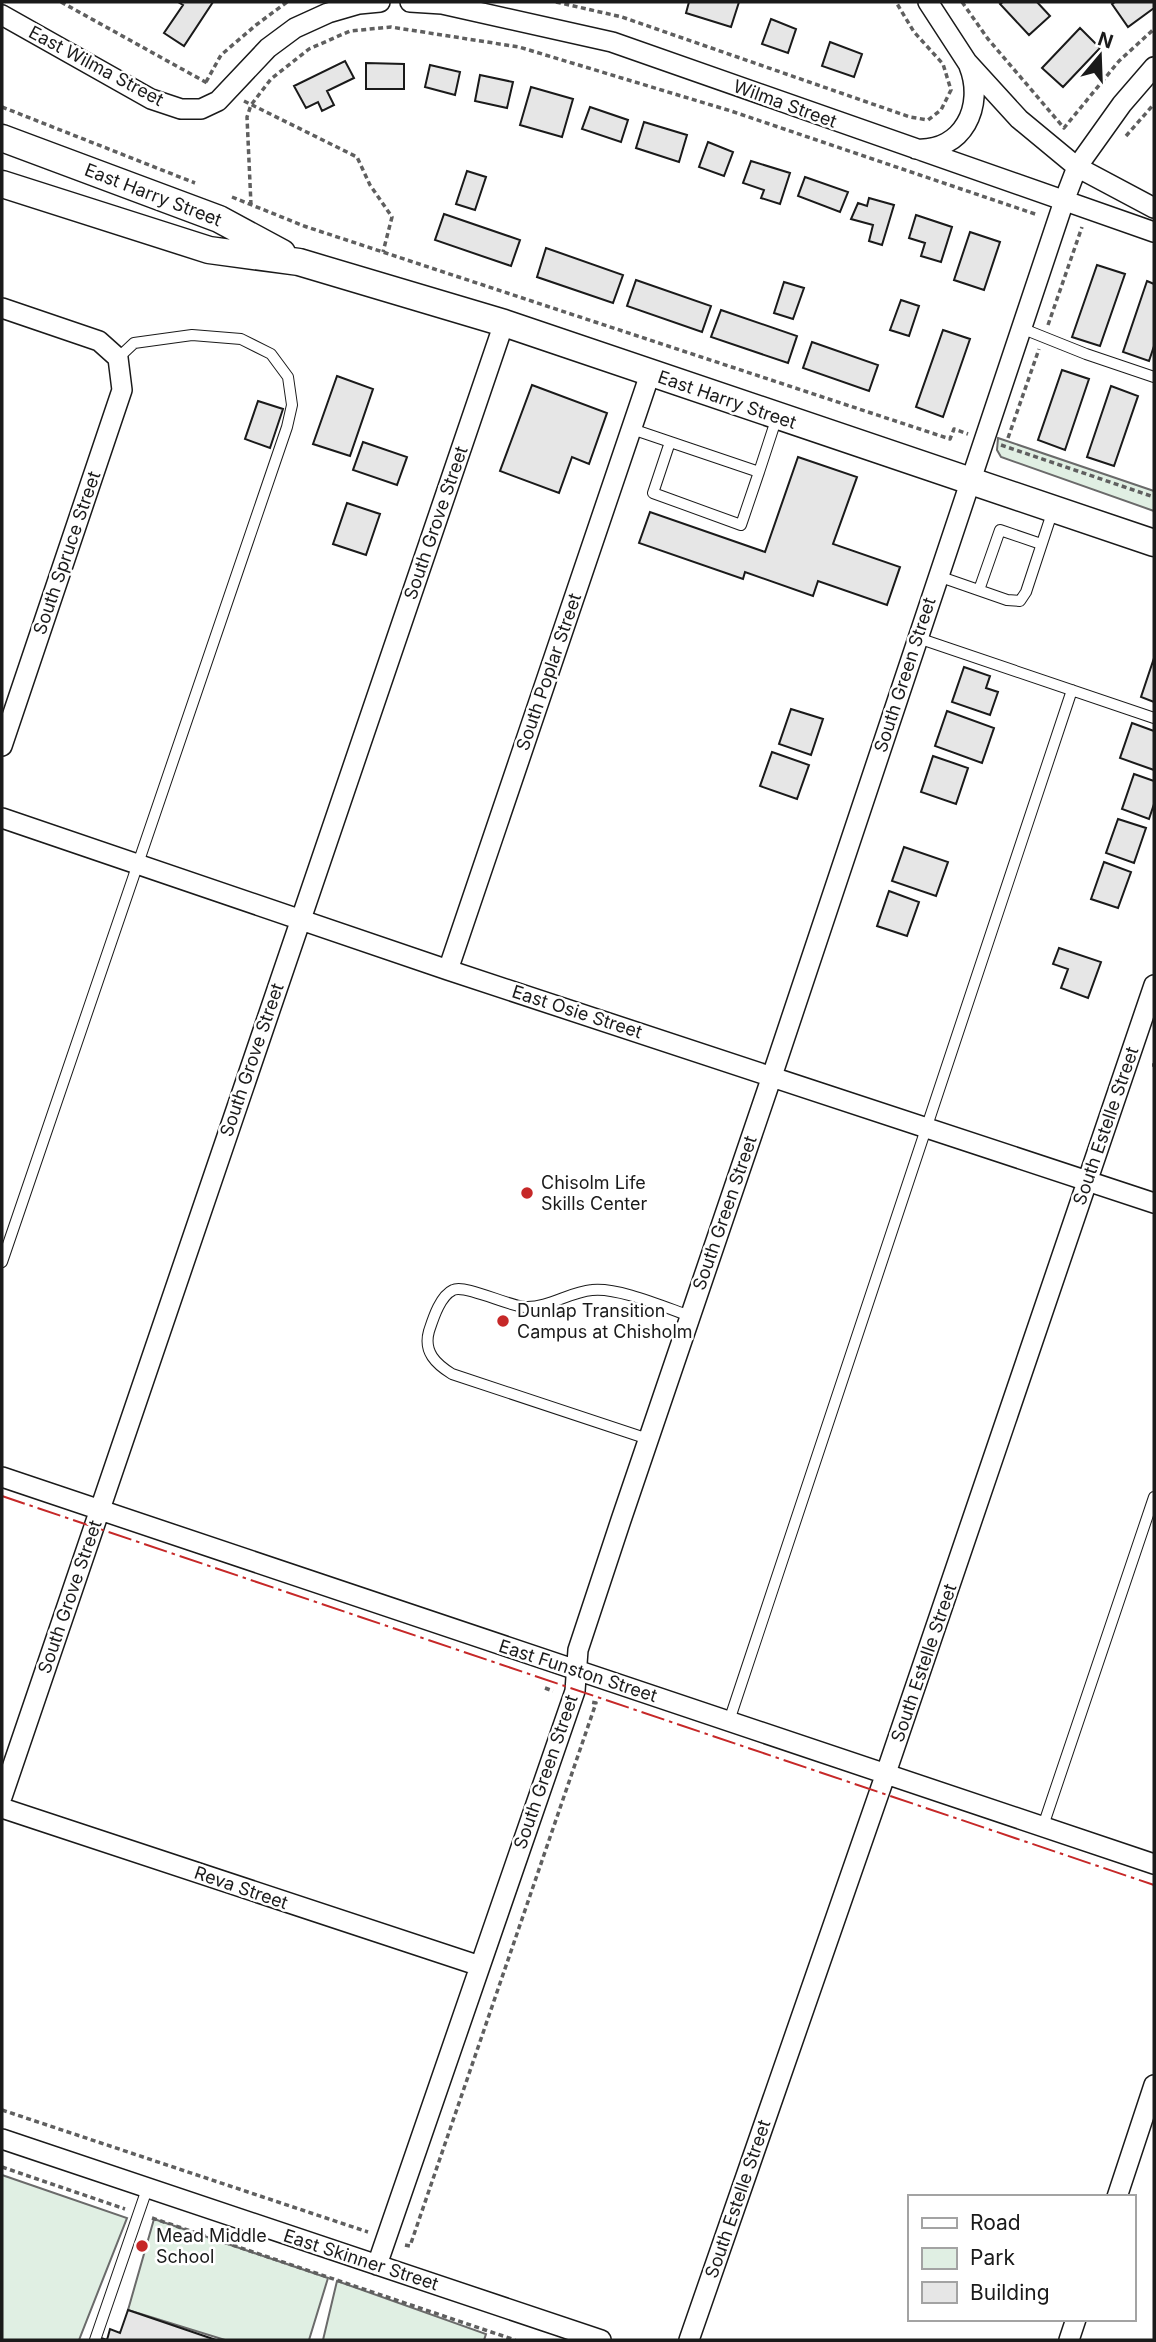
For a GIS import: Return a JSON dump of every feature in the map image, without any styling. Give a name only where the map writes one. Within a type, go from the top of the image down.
[{"type":"main road","name":"East Harry Street","points":[[2,138],[219,219],[299,262]]},
{"type":"main road","name":"East Harry Street","points":[[2,184],[209,250],[299,262],[504,323],[1154,543]]},
{"type":"street","points":[[226,92],[268,48],[295,28],[338,10],[380,2]]},
{"type":"street","name":"Wilma Street","points":[[410,2],[442,4],[612,42],[1154,232]]},
{"type":"street","points":[[913,149],[926,150],[942,145],[967,125],[974,108],[974,78],[967,62],[928,2]]},
{"type":"street","name":"East Wilma Street","points":[[2,15],[151,99],[181,108],[201,109],[218,102],[226,92]]},
{"type":"street","points":[[967,62],[1019,118],[1077,167],[1154,208]]},
{"type":"street","name":"South Green Street","points":[[377,2265],[573,1696],[578,1650],[1064,201],[1077,167],[1122,104],[1154,68]]},
{"type":"street","points":[[2,308],[99,341],[118,358]]},
{"type":"street","name":"South Grove Street","points":[[2,1797],[504,323]]},
{"type":"street","name":"South Spruce Street","points":[[2,746],[122,390],[118,358]]},
{"type":"street","name":"South Poplar Street","points":[[448,970],[650,374]]},
{"type":"street","name":"East Osie Street","points":[[2,818],[448,970],[1154,1203]]},
{"type":"street","name":"South Estelle Street","points":[[689,2340],[886,1773],[1154,985]]},
{"type":"street","name":"East Funston Street","points":[[2,1477],[1154,1864]]},
{"type":"street","name":"Reva Street","points":[[2,1808],[480,1966]]},
{"type":"street","points":[[1118,2195],[1154,2085]]},
{"type":"street","name":"East Skinner Street","points":[[2,2139],[601,2340]]},
{"type":"street","points":[[1069,2340],[1075,2321]]},
{"type":"lane","points":[[1021,328],[1154,377]]},
{"type":"lane","points":[[2,1262],[292,405],[288,377],[271,354],[242,339],[192,335],[134,343],[118,358]]},
{"type":"lane","points":[[670,442],[653,493],[741,525],[777,417]]},
{"type":"lane","points":[[632,429],[759,472]]},
{"type":"lane","points":[[938,576],[1007,600],[1020,601],[1026,592],[1053,510]]},
{"type":"lane","points":[[979,590],[1000,530],[1041,544]]},
{"type":"lane","points":[[917,637],[1154,718]]},
{"type":"lane","points":[[729,1721],[1072,690]]},
{"type":"lane","points":[[648,1439],[452,1374],[438,1365],[431,1356],[428,1334],[443,1300],[452,1290],[462,1289],[503,1303],[526,1307],[547,1304],[584,1291],[607,1290],[690,1316]]},
{"type":"lane","points":[[1044,1826],[1154,1497]]},
{"type":"lane","points":[[95,2340],[147,2189]]},
{"type":"path","points":[[61,2],[206,82],[357,157],[370,185],[392,217],[383,252]]},
{"type":"path","points":[[206,82],[221,55],[287,2]]},
{"type":"path","points":[[556,2],[622,17],[909,117],[928,120],[941,110],[950,90],[943,64],[914,32],[896,2]]},
{"type":"path","points":[[962,2],[988,39],[1064,128],[1119,61],[1154,29]]},
{"type":"path","points":[[251,205],[247,117],[251,105],[271,79],[310,48],[350,31],[391,27],[533,51],[731,111],[1082,230]]},
{"type":"path","points":[[1118,145],[1154,104]]},
{"type":"path","points":[[2,107],[206,187]]},
{"type":"path","points":[[229,196],[304,226],[950,439],[954,429],[1154,497]]},
{"type":"path","points":[[1005,446],[1089,210]]},
{"type":"path","points":[[2,2110],[410,2246],[596,1703],[545,1688]]},
{"type":"path","points":[[2,2167],[515,2340]]},
{"type":"green space","points":[[998,438],[1154,491],[1154,511],[1001,457],[997,450]]},
{"type":"green space","points":[[2,2175],[127,2218],[79,2340],[2,2340]]},
{"type":"green space","points":[[154,2219],[328,2278],[309,2340],[225,2340],[128,2310]]},
{"type":"green space","points":[[337,2281],[486,2334],[484,2340],[323,2340]]},
{"type":"building","points":[[178,2],[213,2],[184,46],[164,33],[183,5]]},
{"type":"building","points":[[689,2],[739,2],[731,27],[686,13]]},
{"type":"building","points":[[1037,2],[1050,16],[1029,35],[1000,4]]},
{"type":"building","points":[[1154,2],[1154,8],[1128,27],[1112,4]]},
{"type":"building","points":[[771,19],[796,29],[788,53],[762,44]]},
{"type":"building","points":[[1080,28],[1100,48],[1063,87],[1042,68]]},
{"type":"building","points":[[830,42],[862,54],[854,77],[822,66]]},
{"type":"building","points":[[345,61],[354,78],[327,91],[334,105],[322,111],[318,102],[306,108],[294,86]]},
{"type":"building","points":[[366,63],[404,64],[404,89],[366,89]]},
{"type":"building","points":[[430,65],[460,72],[455,95],[425,87]]},
{"type":"building","points":[[480,75],[513,82],[507,108],[475,101]]},
{"type":"building","points":[[531,87],[573,99],[562,137],[520,125]]},
{"type":"building","points":[[590,107],[628,120],[621,142],[582,129]]},
{"type":"building","points":[[644,122],[687,135],[679,162],[636,148]]},
{"type":"building","points":[[708,142],[733,152],[724,176],[699,167]]},
{"type":"building","points":[[751,161],[790,173],[780,204],[761,198],[764,190],[743,183]]},
{"type":"building","points":[[467,171],[486,177],[475,210],[456,204]]},
{"type":"building","points":[[805,177],[848,192],[840,212],[798,196]]},
{"type":"building","points":[[869,198],[894,205],[882,245],[869,241],[873,225],[851,219],[858,203],[867,206]]},
{"type":"building","points":[[444,214],[520,240],[511,266],[435,240]]},
{"type":"building","points":[[916,215],[952,227],[941,262],[921,256],[925,243],[909,238]]},
{"type":"building","points":[[970,232],[1000,242],[984,290],[954,280]]},
{"type":"building","points":[[546,248],[623,275],[613,303],[537,277]]},
{"type":"building","points":[[1097,265],[1125,274],[1100,346],[1072,337]]},
{"type":"building","points":[[636,280],[711,306],[702,332],[627,306]]},
{"type":"building","points":[[1147,281],[1154,284],[1154,346],[1149,361],[1123,352]]},
{"type":"building","points":[[784,282],[804,288],[793,319],[774,313]]},
{"type":"building","points":[[901,300],[919,306],[909,336],[890,330]]},
{"type":"building","points":[[721,310],[797,336],[788,363],[711,337]]},
{"type":"building","points":[[943,330],[970,339],[943,417],[916,407]]},
{"type":"building","points":[[812,342],[878,365],[869,391],[803,368]]},
{"type":"building","points":[[1062,370],[1089,379],[1065,450],[1038,440]]},
{"type":"building","points":[[337,376],[373,389],[350,456],[313,444]]},
{"type":"building","points":[[532,385],[607,413],[589,464],[572,457],[559,493],[500,471]]},
{"type":"building","points":[[1111,386],[1138,396],[1114,466],[1087,457]]},
{"type":"building","points":[[258,401],[283,409],[270,448],[245,439]]},
{"type":"building","points":[[363,442],[407,457],[397,485],[353,470]]},
{"type":"building","points":[[798,457],[857,477],[833,544],[900,567],[887,605],[818,581],[813,596],[745,572],[743,579],[639,543],[650,512],[765,552]]},
{"type":"building","points":[[347,503],[380,514],[366,555],[333,544]]},
{"type":"building","points":[[1154,658],[1154,702],[1141,697]]},
{"type":"building","points":[[964,667],[990,676],[986,688],[998,692],[990,715],[952,702]]},
{"type":"building","points":[[791,709],[823,719],[811,755],[779,744]]},
{"type":"building","points":[[947,711],[994,728],[982,763],[935,746]]},
{"type":"building","points":[[1132,723],[1154,731],[1154,770],[1120,758]]},
{"type":"building","points":[[772,752],[809,765],[797,799],[760,786]]},
{"type":"building","points":[[933,756],[968,768],[956,804],[921,792]]},
{"type":"building","points":[[1134,774],[1154,781],[1154,804],[1149,819],[1122,809]]},
{"type":"building","points":[[1118,819],[1146,828],[1134,863],[1106,853]]},
{"type":"building","points":[[904,847],[948,862],[936,896],[892,881]]},
{"type":"building","points":[[1104,862],[1131,872],[1118,908],[1091,899]]},
{"type":"building","points":[[889,891],[919,902],[907,936],[877,926]]},
{"type":"building","points":[[1059,948],[1101,962],[1088,998],[1061,988],[1068,969],[1053,964]]},
{"type":"building","name":"Mead Middle School","points":[[128,2310],[216,2340],[107,2340],[110,2329],[120,2333]]},
{"type":"power","points":[[2,1496],[1154,1885]]},
{"type":"place","name":"Chisolm Life Skills Center","points":[[527,1193]]},
{"type":"place","name":"Dunlap Transition Campus at Chisholm","points":[[503,1321]]},
{"type":"place","name":"Mead Middle School","points":[[142,2246]]}]
